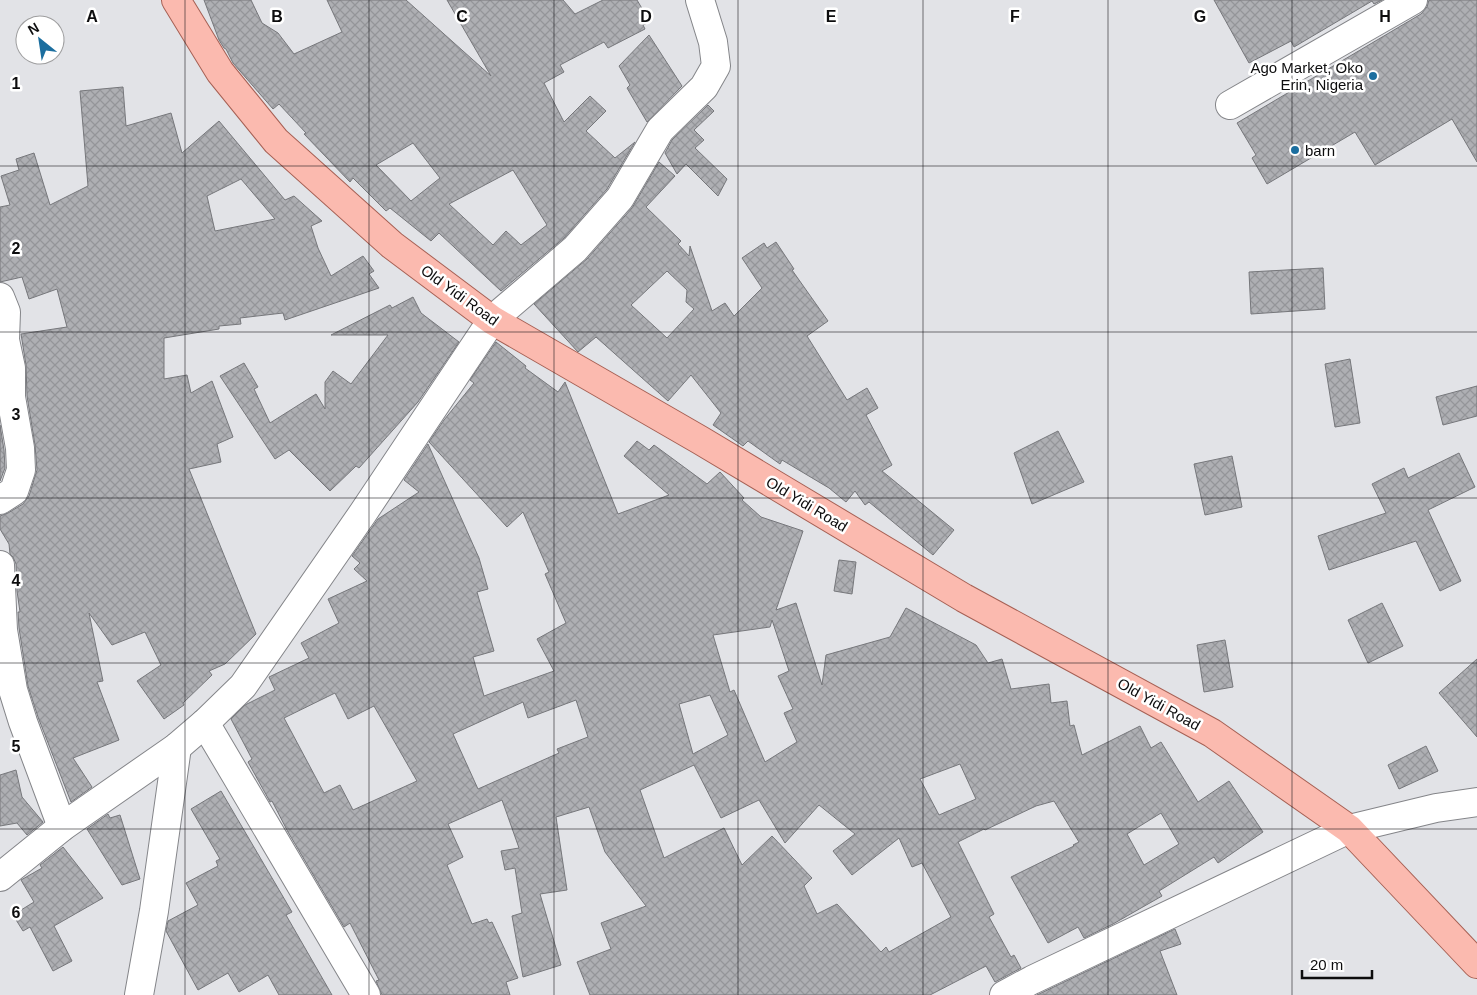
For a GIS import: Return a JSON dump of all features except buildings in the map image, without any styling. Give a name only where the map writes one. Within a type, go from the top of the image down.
[{"type":"main road","name":"Old Yidi Road","points":[[176,0],[220,72],[276,141],[392,245],[492,320],[700,440],[964,598],[1212,733],[1348,829],[1477,964]]},
{"type":"street","points":[[0,878],[62,827],[177,748],[243,686],[363,513],[492,320],[575,249],[620,198],[660,130],[704,87],[716,66],[713,42],[700,0]]},
{"type":"street","points":[[1230,104],[1412,0]]},
{"type":"street","points":[[0,297],[6,312],[5,340],[11,368],[11,397],[20,448],[21,470],[14,491],[0,500]]},
{"type":"street","points":[[0,565],[3,630],[13,690],[62,827]]},
{"type":"street","points":[[205,723],[366,995]]},
{"type":"street","points":[[139,995],[154,911],[177,748]]},
{"type":"street","points":[[1004,995],[1041,975],[1348,829],[1436,808],[1477,802]]},
{"type":"place","name":"Ago Market, Oko Erin, Nigeria","points":[[1373,76]]},
{"type":"place","name":"barn","points":[[1295,150]]}]
